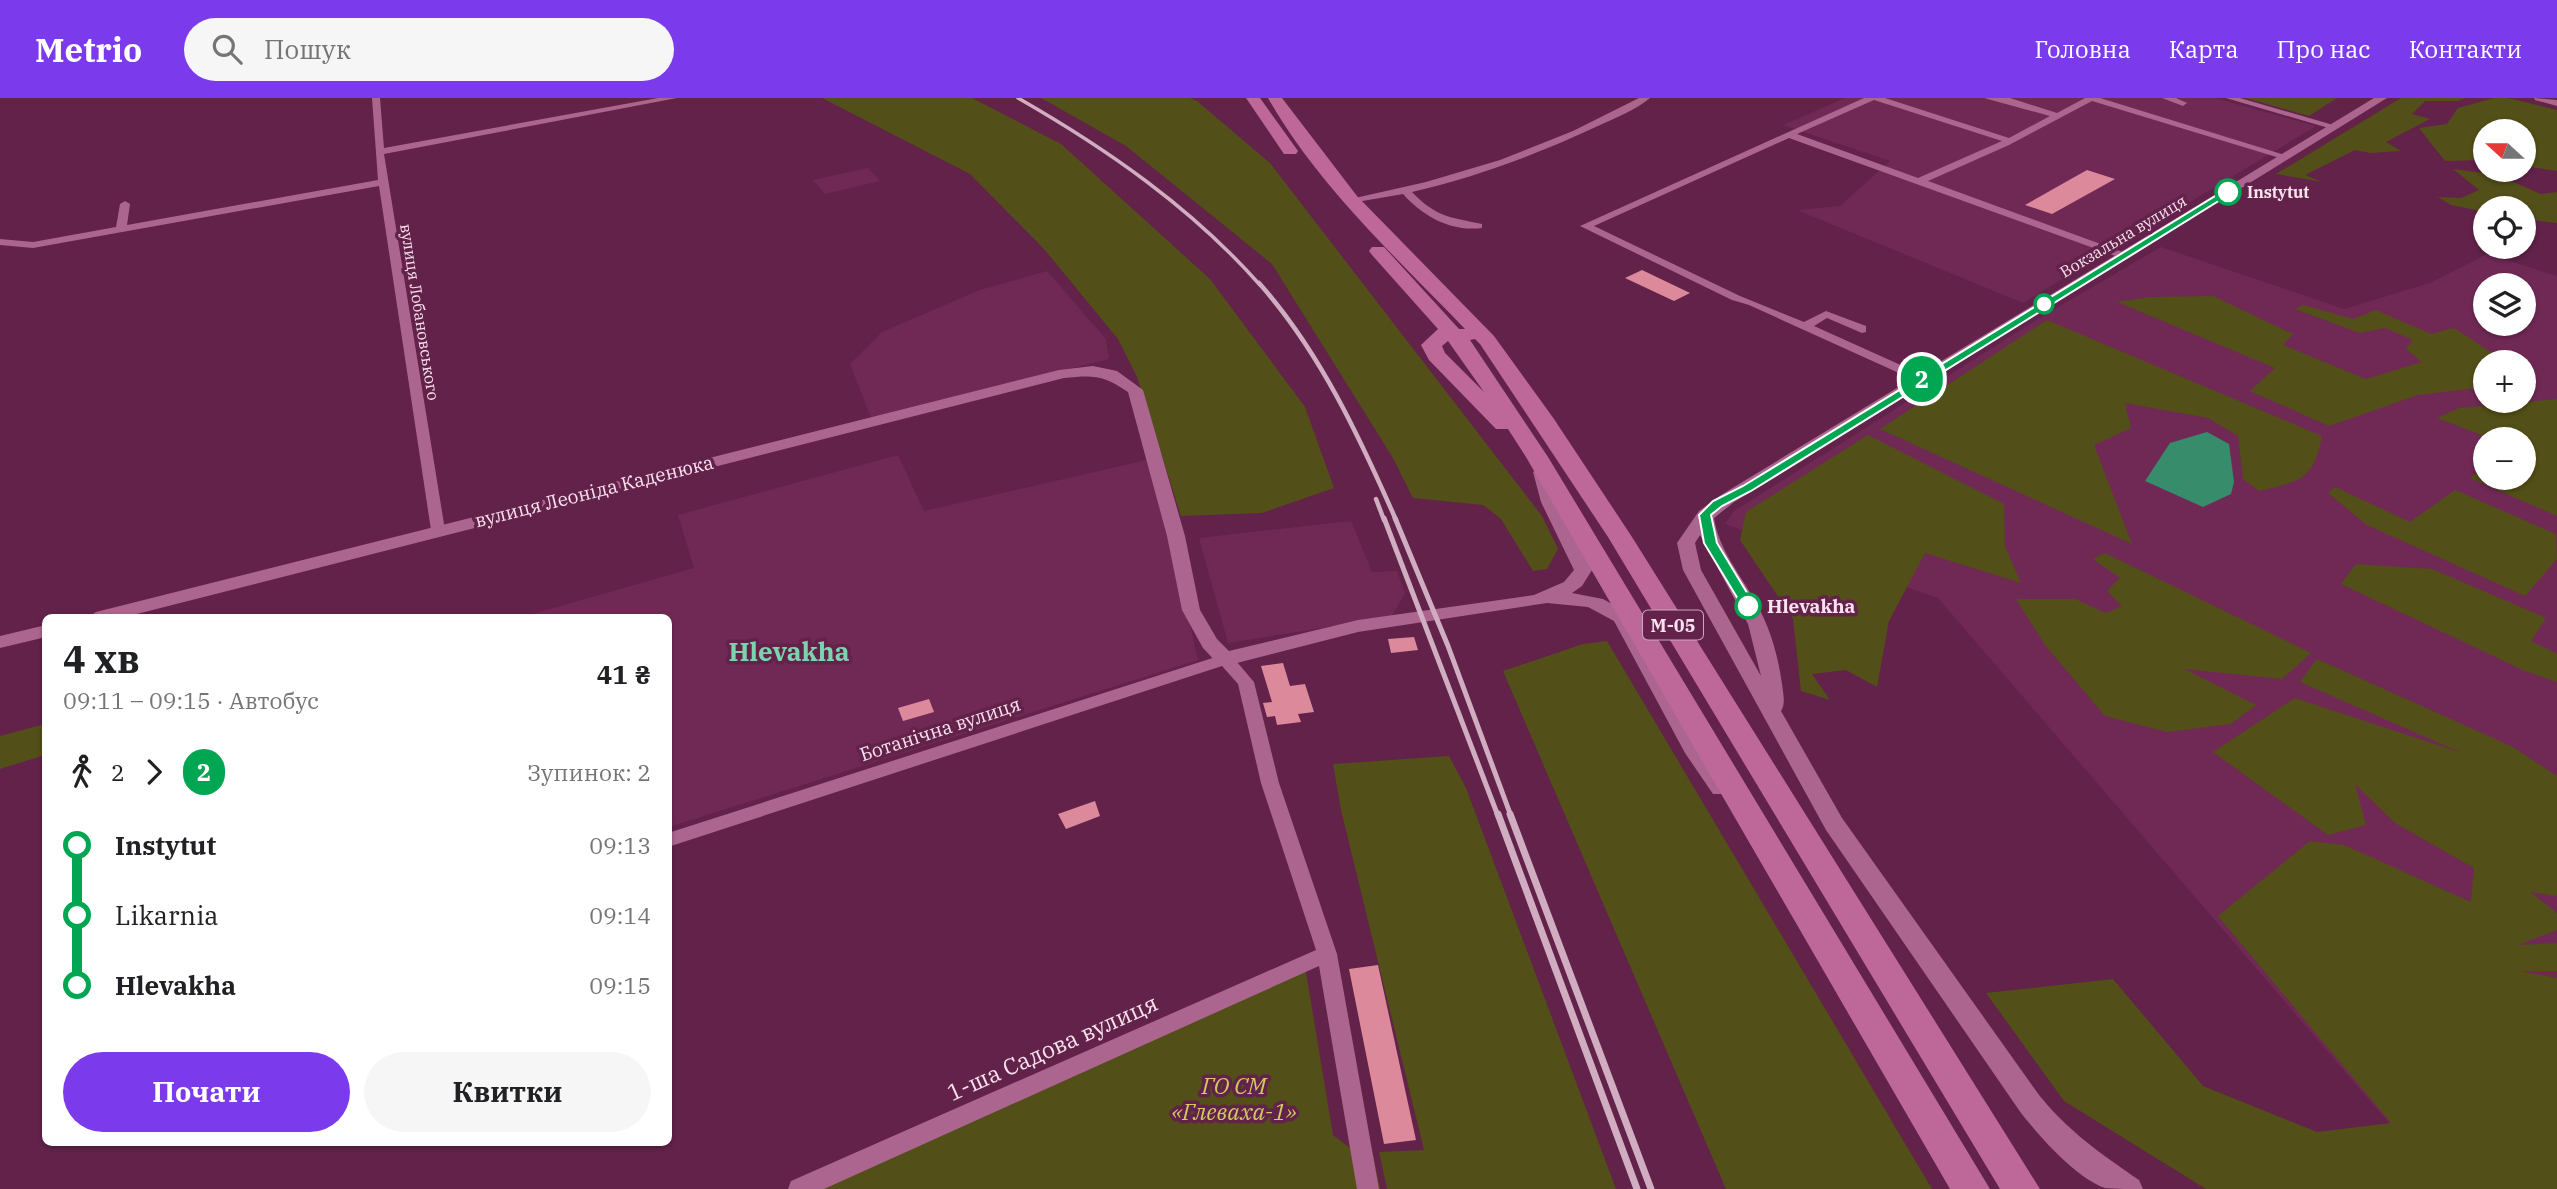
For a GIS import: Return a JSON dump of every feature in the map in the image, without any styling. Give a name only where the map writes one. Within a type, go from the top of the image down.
[{"type":"highway","name":"М-05","points":[[1253,98],[1313,180],[1453,333],[1537,457],[1971,1189]]},
{"type":"highway","name":"М-05","points":[[1275,98],[1286,117],[1351,200],[1487,340],[1619,537],[2021,1189]]},
{"type":"highway","points":[[1453,333],[1487,340]]},
{"type":"street","name":"вулиця Лобановського","points":[[377,98],[383,182],[438,530]]},
{"type":"street","points":[[379,152],[673,98]]},
{"type":"street","points":[[1351,200],[1407,192],[1553,142],[1646,98]]},
{"type":"street","points":[[1871,98],[1585,226],[1736,298],[1921,379]]},
{"type":"street","points":[[1876,98],[2010,141]]},
{"type":"street","points":[[1988,98],[2007,100],[2059,116]]},
{"type":"street","points":[[1918,182],[2010,141],[2091,98],[2286,157]]},
{"type":"street","points":[[2166,98],[2183,103]]},
{"type":"street","points":[[2231,98],[2335,127]]},
{"type":"street","name":"Вокзальна вулиця","points":[[1705,515],[1717,503],[1747,488],[2382,98]]},
{"type":"street","points":[[2538,98],[2557,103]]},
{"type":"street","points":[[1956,125],[1977,117]]},
{"type":"street","points":[[1790,135],[1918,182],[2034,219],[2124,256]]},
{"type":"street","points":[[0,242],[33,245],[383,182]]},
{"type":"street","points":[[1407,192],[1428,215],[1438,220],[1478,226]]},
{"type":"street","points":[[121,229],[125,204]]},
{"type":"street","points":[[1805,326],[1826,314],[1862,329]]},
{"type":"street","name":"вулиця Леоніда Каденюка","points":[[112,614],[1065,373],[1093,371],[1112,374],[1135,390],[1176,536],[1191,610],[1210,643],[1225,659]]},
{"type":"street","points":[[1537,457],[1550,502],[1583,570],[1580,579],[1574,584],[1542,598]]},
{"type":"street","points":[[1705,515],[1710,543],[1752,612],[1769,650],[1775,715]]},
{"type":"street","points":[[1705,515],[1686,543],[1692,570],[1717,610],[1834,824],[2052,1131],[2075,1152],[2129,1189]]},
{"type":"street","points":[[1688,556],[1703,552],[1718,556]]},
{"type":"street","points":[[1368,1189],[1327,954],[1270,783],[1246,682],[1225,659],[1359,626],[1542,598],[1584,600],[1606,605],[1621,617],[1692,748],[1781,870]]},
{"type":"street","points":[[1717,610],[1742,615],[1752,612]]},
{"type":"street","points":[[0,642],[42,632]]},
{"type":"street","name":"Ботанічна вулиця","points":[[672,839],[1225,659]]},
{"type":"street","name":"1-ша Садова вулиця","points":[[799,1189],[1327,954]]},
{"type":"street","points":[[1968,1101],[2002,1139],[2035,1189]]},
{"type":"shaded area","points":[[1845,98],[2215,98],[2316,126],[2023,303],[1797,210],[1840,206],[1890,161],[1783,125]]},
{"type":"shaded area","points":[[868,168],[880,181],[825,194],[813,180]]},
{"type":"shaded area","points":[[2161,247],[2344,309],[2430,283],[2477,259],[2503,259],[2557,276],[2557,1189],[2420,1159],[1938,598],[1725,524],[1734,511],[2046,314]]},
{"type":"shaded area","points":[[1047,271],[1106,339],[1109,359],[871,418],[850,364],[882,332],[980,290]]},
{"type":"shaded area","points":[[2207,432],[2229,444],[2234,482],[2231,494],[2203,507],[2145,481],[2170,443]]},
{"type":"shaded area","points":[[898,455],[924,511],[1151,459],[1198,660],[672,826],[672,614],[532,614],[694,568],[678,515]]},
{"type":"shaded area","points":[[1351,521],[1372,572],[1397,571],[1405,594],[1391,617],[1228,643],[1199,538]]},
{"type":"green space","points":[[822,98],[972,98],[1061,144],[1210,279],[1305,407],[1334,488],[1262,513],[1181,516],[1137,377],[1118,339],[1044,249],[970,174]]},
{"type":"green space","points":[[1041,98],[1190,98],[1270,163],[1542,516],[1558,549],[1547,569],[1533,571],[1501,519],[1483,505],[1413,498],[1393,458],[1272,264],[1126,146]]},
{"type":"green space","points":[[2245,98],[2337,98],[2309,116]]},
{"type":"green space","points":[[2401,98],[2466,98],[2458,101],[2425,101],[2412,114],[2430,119],[2386,142],[2401,151],[2370,153],[2355,150],[2305,175],[2322,182],[2276,174]]},
{"type":"green space","points":[[2494,98],[2508,98],[2557,110],[2557,171],[2536,168],[2536,119],[2473,119],[2473,160],[2445,161],[2419,128],[2447,124],[2458,108]]},
{"type":"green space","points":[[2453,169],[2473,172],[2473,182],[2513,182],[2541,194],[2557,192],[2557,223],[2536,220],[2536,196],[2473,196],[2473,210],[2451,205],[2438,197],[2461,198],[2479,190]]},
{"type":"green space","points":[[2213,296],[2293,334],[2283,345],[2366,379],[2422,362],[2406,349],[2413,340],[2385,328],[2360,333],[2295,309],[2303,305],[2353,319],[2376,310],[2431,334],[2454,328],[2488,350],[2473,350],[2473,388],[2418,395],[2329,426],[2250,391],[2275,368],[2117,302],[2150,297]]},
{"type":"green space","points":[[2047,320],[2322,436],[2314,462],[2303,477],[2285,485],[2259,491],[2243,479],[2238,436],[2208,418],[2125,403],[2131,428],[2094,445],[2132,544],[1880,429]]},
{"type":"green space","points":[[2557,399],[2557,516],[2497,490],[2536,490],[2536,427],[2473,427],[2473,432],[2437,418],[2459,408],[2473,407],[2473,413],[2536,413],[2536,401]]},
{"type":"green space","points":[[1868,435],[2004,504],[2005,546],[2021,583],[1925,553],[1889,621],[1877,687],[1846,670],[1812,674],[1830,700],[1801,691],[1793,619],[1740,540],[1746,512]]},
{"type":"green space","points":[[2335,487],[2410,522],[2455,490],[2556,534],[2557,559],[2525,596],[2367,525],[2328,493]]},
{"type":"green space","points":[[2105,553],[2311,653],[2282,679],[2184,669],[2256,705],[2231,724],[2167,732],[2105,716],[2045,645],[2016,599],[2075,599],[2106,613],[2122,606],[2107,591],[2120,578],[2093,559]]},
{"type":"green space","points":[[2356,564],[2432,569],[2546,618],[2531,641],[2557,654],[2557,682],[2525,671],[2341,584]]},
{"type":"green space","points":[[1607,641],[1932,1189],[1726,1189],[1503,671],[1583,644]]},
{"type":"green space","points":[[2317,659],[2513,747],[2557,776],[2557,896],[2530,892],[2557,913],[2557,930],[2518,945],[2557,943],[2557,971],[2520,971],[2557,978],[2557,1189],[2206,1189],[2064,1101],[1986,993],[2113,979],[2203,1086],[2317,1132],[2391,1123],[2218,916],[2310,841],[2344,845],[2471,902],[2474,868],[2395,823],[2355,784],[2366,825],[2328,835],[2213,752],[2295,698],[2462,753],[2300,682]]},
{"type":"green space","points":[[42,725],[42,756],[0,769],[0,736]]},
{"type":"green space","points":[[1449,756],[1466,788],[1616,1189],[1387,1189],[1379,1152],[1424,1150],[1341,810],[1333,764]]},
{"type":"green space","name":"ГО СМ «Глеваха-1»","points":[[1305,966],[1333,1135],[1358,1154],[1373,1154],[1380,1189],[804,1189]]},
{"type":"building","points":[[2087,170],[2115,179],[2052,214],[2025,205]]},
{"type":"building","points":[[1642,270],[1690,293],[1674,301],[1625,278]]},
{"type":"building","points":[[1414,637],[1418,650],[1391,653],[1388,639]]},
{"type":"building","points":[[1283,663],[1290,686],[1305,684],[1314,712],[1298,714],[1301,722],[1277,725],[1275,716],[1267,717],[1263,703],[1272,702],[1261,666]]},
{"type":"building","points":[[929,699],[934,712],[903,721],[898,708]]},
{"type":"building","points":[[1095,801],[1100,816],[1066,829],[1058,814]]},
{"type":"building","points":[[1378,965],[1416,1140],[1384,1144],[1349,969]]},
{"type":"railway","points":[[1018,98],[1116,159],[1177,205],[1206,230],[1260,285]]},
{"type":"railway","points":[[1259,283],[1301,337],[1319,366],[1368,457],[1396,520]]},
{"type":"railway","points":[[1376,499],[1384,520]]},
{"type":"railway","points":[[1384,518],[1498,816]]},
{"type":"railway","points":[[1395,518],[1448,646],[1511,816]]},
{"type":"railway","points":[[1498,814],[1637,1189]]},
{"type":"railway","points":[[1510,814],[1651,1189]]},
{"type":"bus line","name":"2","points":[[1748,606],[1710,543],[1705,515],[1717,503],[1747,488],[2228,192]]},
{"type":"place","name":"Instytut","points":[[2228,192]]},
{"type":"place","name":"Hlevakha","points":[[1748,606]]},
{"type":"district","name":"Hlevakha","points":[[789,651]]}]
